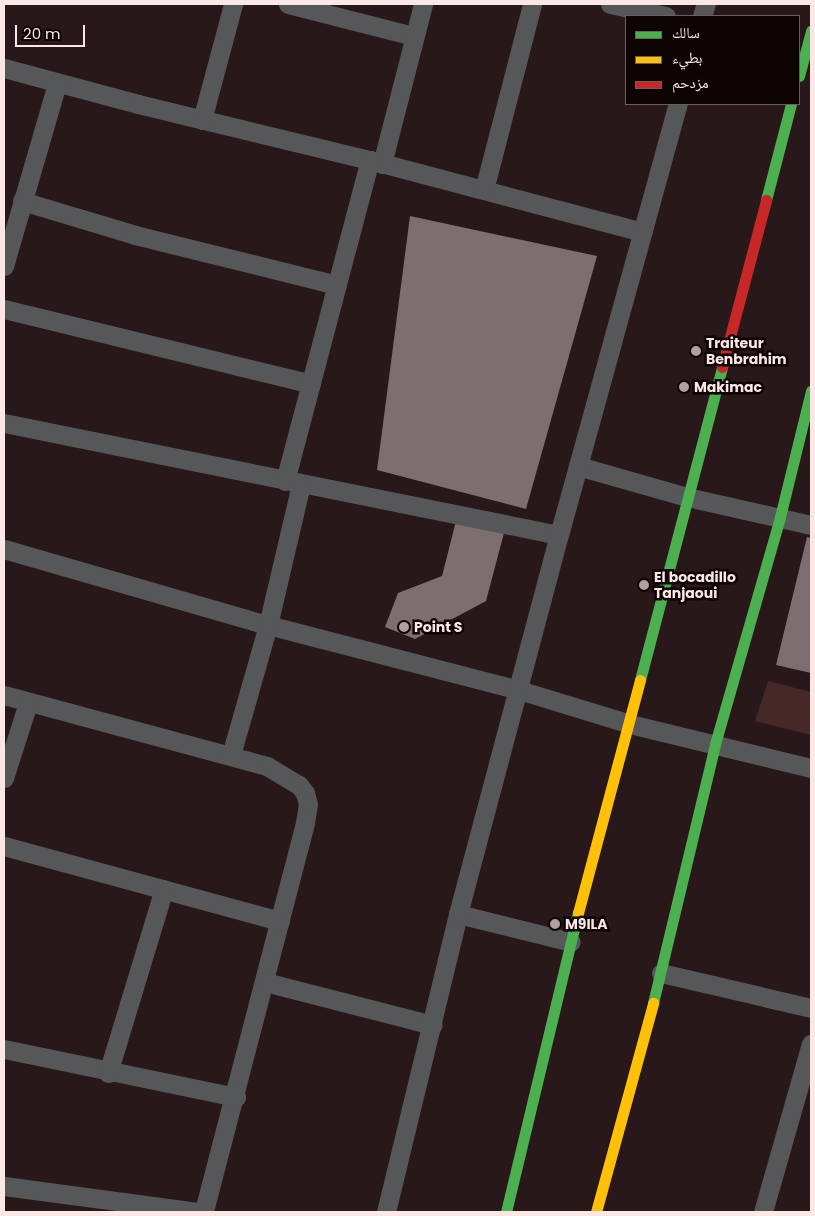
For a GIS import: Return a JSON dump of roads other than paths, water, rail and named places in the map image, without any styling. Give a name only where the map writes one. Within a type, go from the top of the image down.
[{"type":"street","points":[[202,120],[233,4]]},
{"type":"street","points":[[288,4],[414,36]]},
{"type":"street","points":[[232,755],[268,626],[311,384],[337,285],[423,4]]},
{"type":"street","points":[[484,190],[532,4]]},
{"type":"street","points":[[610,4],[661,15]]},
{"type":"street","points":[[800,72],[807,41]]},
{"type":"street","points":[[4,68],[643,232]]},
{"type":"street","points":[[4,266],[8,232],[22,201],[57,83]]},
{"type":"street","points":[[386,1212],[433,1024],[458,914],[559,535],[678,105]]},
{"type":"street","points":[[506,1212],[571,942],[792,105]]},
{"type":"street","points":[[22,201],[135,235],[337,285]]},
{"type":"street","points":[[4,309],[311,384]]},
{"type":"street","points":[[596,1212],[661,973],[714,744],[780,517],[811,392]]},
{"type":"street","points":[[4,423],[293,483],[559,535]]},
{"type":"street","points":[[578,466],[688,497],[811,525]]},
{"type":"street","points":[[4,549],[268,626],[519,690],[630,724],[811,768]]},
{"type":"street","points":[[4,695],[267,766],[299,785],[308,804],[236,1097],[204,1212]]},
{"type":"street","points":[[4,778],[28,702]]},
{"type":"street","points":[[4,846],[280,921]]},
{"type":"street","points":[[108,1073],[164,889]]},
{"type":"street","points":[[458,914],[571,942]]},
{"type":"street","points":[[661,973],[811,1008]]},
{"type":"street","points":[[265,982],[433,1024]]},
{"type":"street","points":[[763,1212],[811,1044]]},
{"type":"street","points":[[4,1050],[108,1073],[236,1097]]},
{"type":"street","points":[[4,1186],[199,1212]]},
{"type":"place","name":"Traiteur Benbrahim","points":[[696,351]]},
{"type":"place","name":"Makimac","points":[[684,387]]},
{"type":"place","name":"El bocadillo Tanjaoui","points":[[644,585]]},
{"type":"place","name":"Point S","points":[[404,627]]},
{"type":"place","name":"M9ILA","points":[[555,924]]}]
